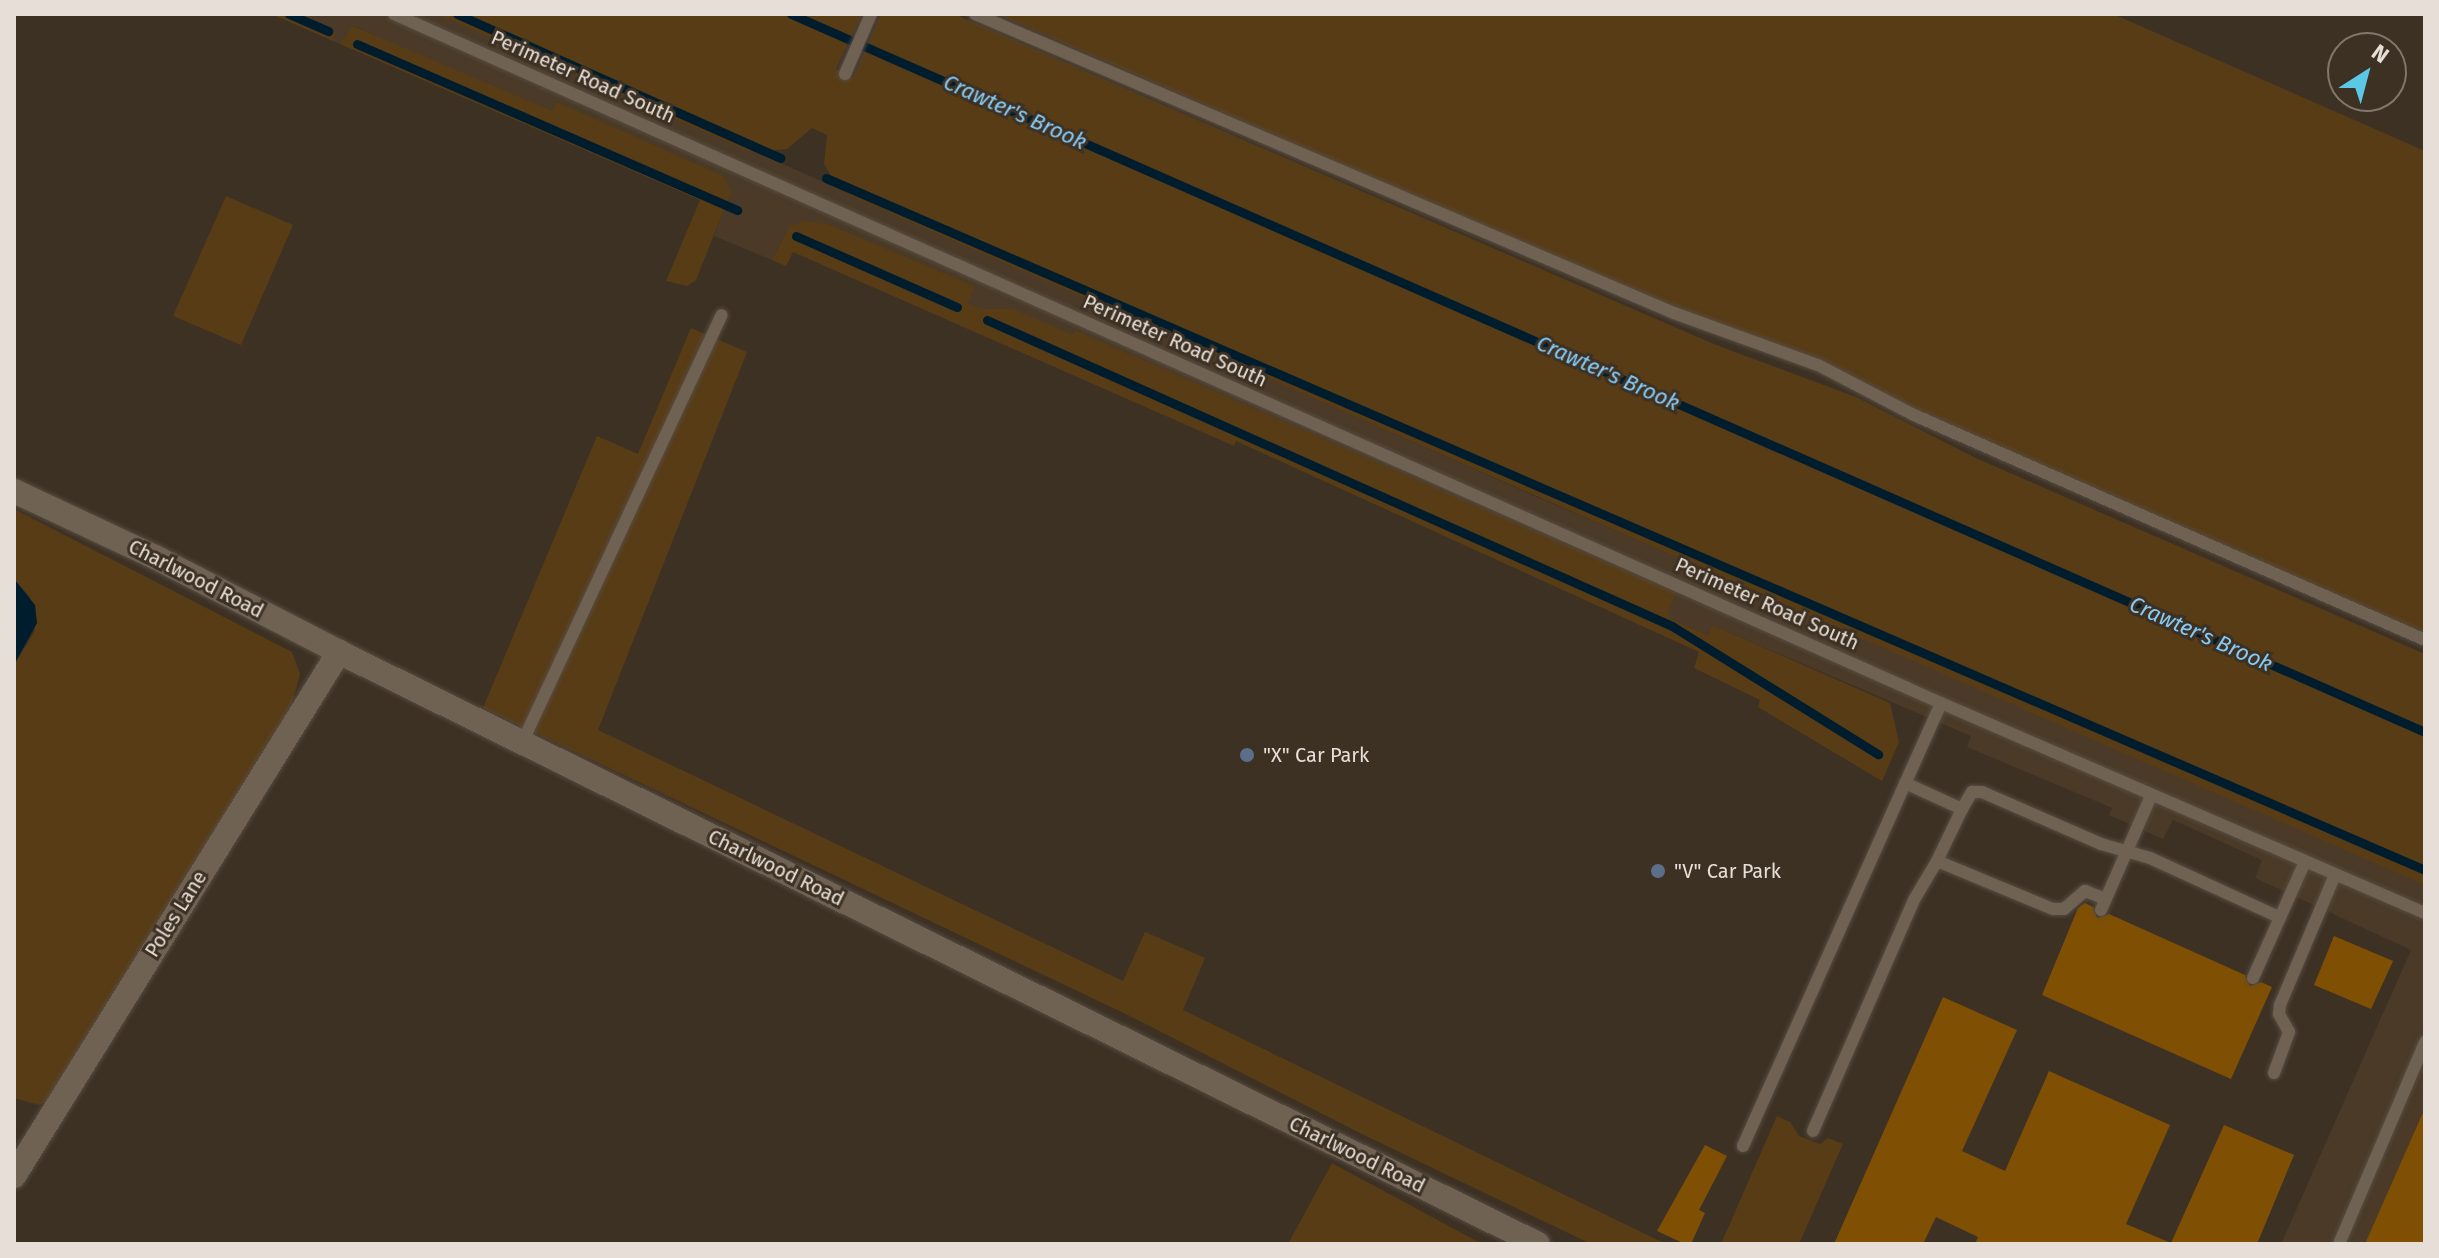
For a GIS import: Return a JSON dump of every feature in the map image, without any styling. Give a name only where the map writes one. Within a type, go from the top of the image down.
[{"type":"street","name":"Charlwood Road","points":[[14,491],[155,557],[522,743],[1538,1244]]},
{"type":"street","name":"Poles Lane","points":[[14,1176],[339,652]]},
{"type":"lane","name":"Perimeter Road South","points":[[394,14],[2151,796],[2425,913]]},
{"type":"lane","points":[[845,74],[871,14]]},
{"type":"lane","points":[[975,14],[1674,313],[1818,365],[1914,415],[2425,640]]},
{"type":"lane","points":[[522,743],[722,315]]},
{"type":"lane","points":[[1743,1146],[1941,703]]},
{"type":"lane","points":[[1905,783],[1962,809]]},
{"type":"lane","points":[[1813,1131],[1914,900],[1972,792],[1982,792],[2101,844],[2127,851],[2279,917]]},
{"type":"lane","points":[[1937,861],[2053,909],[2064,909],[2085,891],[2103,905],[2151,796]]},
{"type":"lane","points":[[2253,978],[2305,862]]},
{"type":"lane","points":[[2274,1073],[2289,1032],[2279,1014],[2280,1005],[2335,875]]},
{"type":"lane","points":[[2339,1244],[2425,1042]]},
{"type":"shaded area","points":[[271,14],[312,14],[309,21],[336,32],[333,41]]},
{"type":"shaded area","points":[[273,14],[443,14],[1519,489],[2425,881],[2425,1244],[2281,1244],[2411,950],[2255,878],[2262,860],[2173,820],[2163,839],[2109,815],[2112,808],[1967,747],[1971,736],[1712,625],[1708,635],[788,229],[772,260],[714,236],[729,196],[354,26],[340,44]]},
{"type":"shaded area","points":[[437,14],[862,14],[836,69],[853,78],[881,14],[954,14],[1716,345],[1856,397],[1978,459],[2425,654],[2425,885],[849,195],[836,184],[824,164],[827,135],[812,128],[787,149],[750,152]]},
{"type":"shaded area","points":[[997,14],[2113,14],[2327,108],[2327,112],[2336,112],[2425,151],[2425,634],[1955,429],[1841,370],[1733,331],[1550,255]]},
{"type":"shaded area","points":[[353,26],[552,111],[557,102],[723,176],[731,192],[696,280],[687,286],[666,281],[700,200],[340,44]]},
{"type":"shaded area","points":[[226,196],[293,225],[241,345],[173,316]]},
{"type":"shaded area","points":[[803,221],[827,224],[975,286],[968,303],[981,309],[1013,309],[1072,335],[1075,330],[1676,593],[1667,614],[1671,619],[1708,635],[1712,625],[1890,703],[1899,742],[1882,781],[1758,707],[1760,700],[1694,668],[1699,652],[1236,441],[1234,446],[793,252],[786,266],[772,260],[789,227]]},
{"type":"shaded area","points":[[691,328],[747,352],[598,730],[1123,981],[1145,932],[1205,958],[1183,1010],[1666,1244],[1591,1244],[1364,1135],[1128,1015],[483,708],[597,436],[638,454]]},
{"type":"shaded area","points":[[14,509],[292,652],[300,674],[290,712],[51,1098],[39,1105],[14,1098],[14,665],[35,631],[30,597],[14,579]]},
{"type":"shaded area","points":[[1777,1116],[1790,1122],[1799,1136],[1820,1144],[1828,1138],[1843,1144],[1799,1244],[1721,1244]]},
{"type":"shaded area","points":[[1332,1163],[1482,1244],[1288,1244]]},
{"type":"water","points":[[14,579],[35,605],[37,623],[14,665]]},
{"type":"building","points":[[2085,903],[2093,907],[2097,918],[2109,914],[2245,975],[2250,986],[2261,982],[2272,987],[2231,1079],[2042,995],[2078,908]]},
{"type":"building","points":[[2334,936],[2393,961],[2371,1009],[2314,985]]},
{"type":"building","points":[[1943,997],[2017,1030],[1962,1151],[2005,1171],[2049,1071],[2170,1125],[2126,1224],[2171,1243],[2224,1125],[2294,1155],[2257,1244],[1975,1244],[1978,1237],[1936,1217],[1923,1244],[1834,1244]]},
{"type":"building","points":[[2425,1108],[2425,1244],[2365,1244]]},
{"type":"building","points":[[1705,1145],[1727,1156],[1699,1210],[1705,1213],[1691,1244],[1685,1244],[1657,1231]]},
{"type":"waterway","points":[[289,14],[328,31]]},
{"type":"waterway","points":[[457,14],[780,158]]},
{"type":"waterway","name":"Crawter's Brook","points":[[791,14],[2425,732]]},
{"type":"waterway","points":[[357,44],[737,210]]},
{"type":"waterway","points":[[826,178],[2425,870]]},
{"type":"waterway","points":[[796,236],[957,307]]},
{"type":"waterway","points":[[987,320],[1672,626],[1878,754]]},
{"type":"place","name":"\"X\" Car Park","points":[[1247,755]]},
{"type":"place","name":"\"V\" Car Park","points":[[1658,871]]}]
